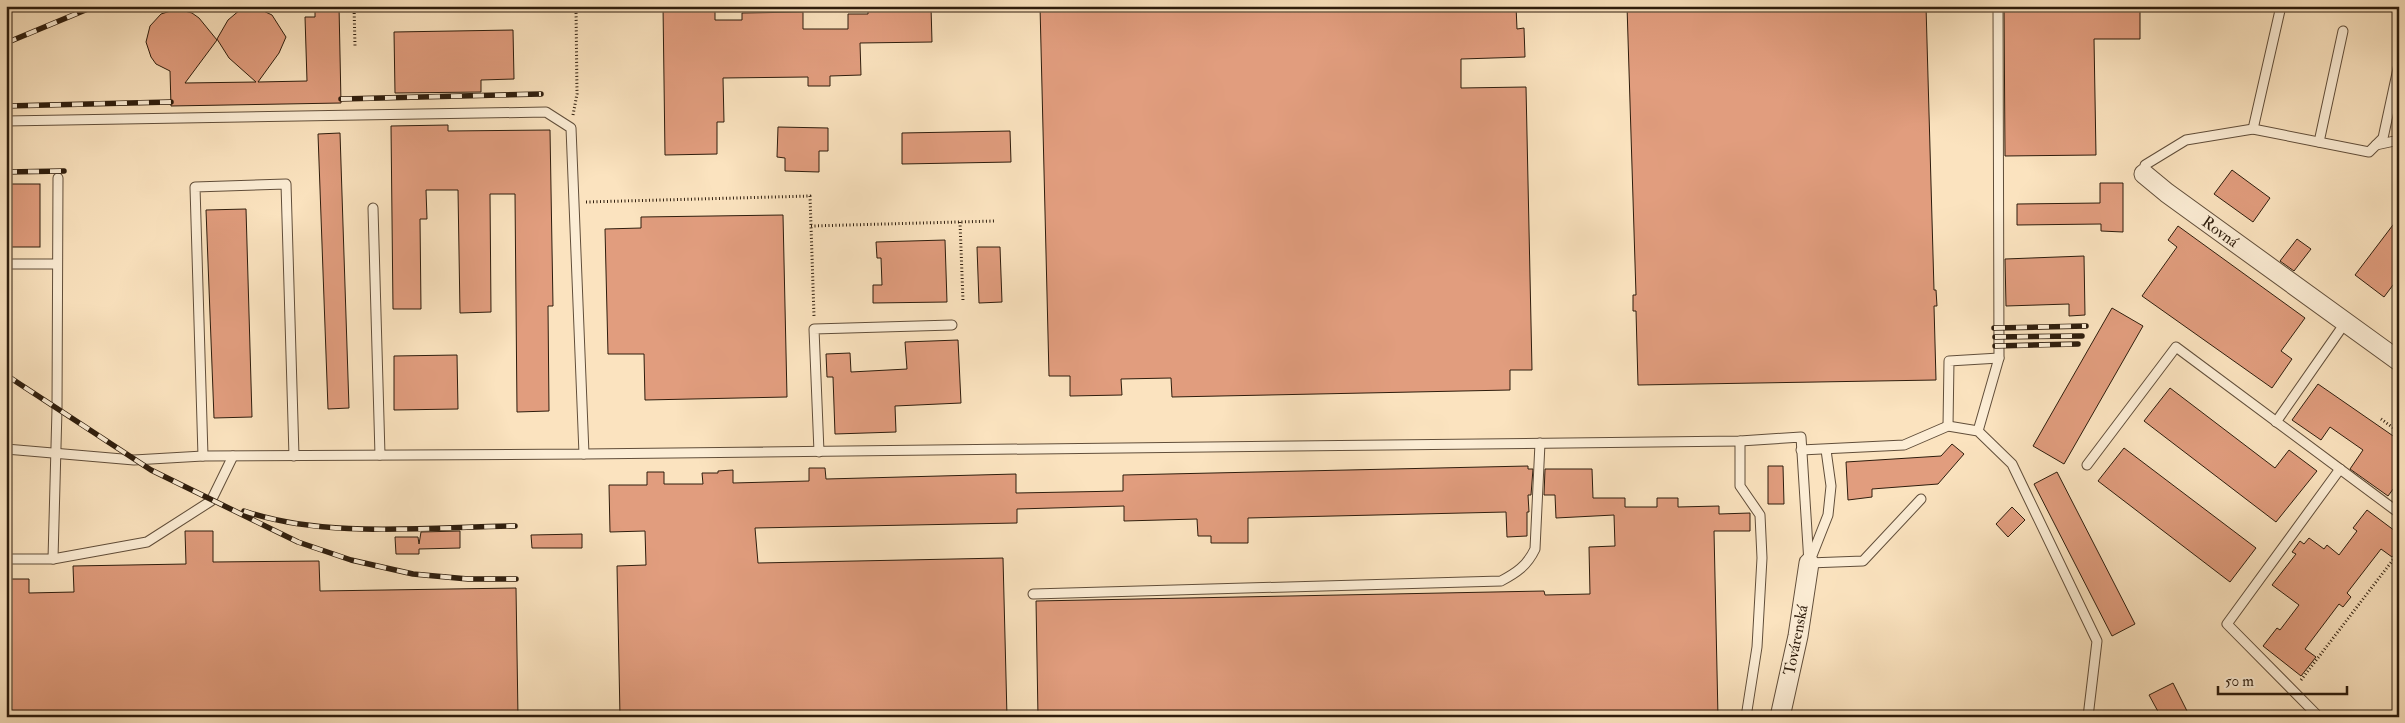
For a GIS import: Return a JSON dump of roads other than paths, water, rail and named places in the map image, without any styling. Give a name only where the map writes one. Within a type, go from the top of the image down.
[{"type":"street","name":"Rovná","points":[[2144,174],[2167,193],[2399,361]]},
{"type":"street","name":"Továrenská","points":[[1780,717],[1798,636],[1809,562]]},
{"type":"lane","points":[[1978,431],[1999,358],[1998,6]]},
{"type":"lane","points":[[2252,129],[2282,6]]},
{"type":"lane","points":[[2319,142],[2343,31]]},
{"type":"lane","points":[[2376,145],[2383,138],[2399,64]]},
{"type":"lane","points":[[6,121],[546,112],[571,128],[584,454]]},
{"type":"lane","name":"Rovná","points":[[2144,174],[2145,165],[2186,140],[2252,129],[2369,152],[2376,145]]},
{"type":"lane","points":[[2376,145],[2399,140]]},
{"type":"lane","points":[[52,559],[57,409],[58,178]]},
{"type":"lane","points":[[203,456],[195,187],[286,184],[294,456]]},
{"type":"lane","points":[[374,208],[380,455]]},
{"type":"lane","points":[[6,264],[57,264]]},
{"type":"lane","points":[[2276,422],[2345,323]]},
{"type":"lane","points":[[819,452],[814,330],[952,325]]},
{"type":"lane","points":[[2087,465],[2176,347],[2399,513]]},
{"type":"lane","points":[[1948,426],[1948,361],[1999,358]]},
{"type":"lane","points":[[1801,450],[1904,445],[1948,426],[1978,431],[2012,464],[2097,641],[2088,717]]},
{"type":"lane","points":[[6,449],[54,455],[134,460],[203,456],[819,452],[1740,441],[1801,437],[1807,500],[1809,562]]},
{"type":"lane","points":[[1740,441],[1740,486],[1760,514],[1762,558],[1757,647],[1746,717]]},
{"type":"lane","points":[[1033,594],[1500,581],[1519,571],[1529,560],[1535,549],[1540,443]]},
{"type":"lane","points":[[1809,562],[1828,514],[1831,486],[1826,450]]},
{"type":"lane","points":[[6,559],[52,559],[147,542],[211,501],[233,456]]},
{"type":"lane","points":[[2319,717],[2227,624],[2340,469]]},
{"type":"lane","points":[[1809,562],[1863,561],[1921,499]]},
{"type":"railway","points":[[6,43],[95,6]]},
{"type":"railway","points":[[341,99],[541,94]]},
{"type":"railway","points":[[6,106],[171,102]]},
{"type":"railway","points":[[6,172],[64,171]]},
{"type":"railway","points":[[1994,328],[2086,326]]},
{"type":"railway","points":[[1995,337],[2082,336]]},
{"type":"railway","points":[[1995,346],[2078,344]]},
{"type":"railway","points":[[6,375],[151,470],[298,542],[351,560],[413,574],[468,579],[516,579]]},
{"type":"railway","points":[[244,511],[276,520],[343,528],[413,529],[515,526]]}]
